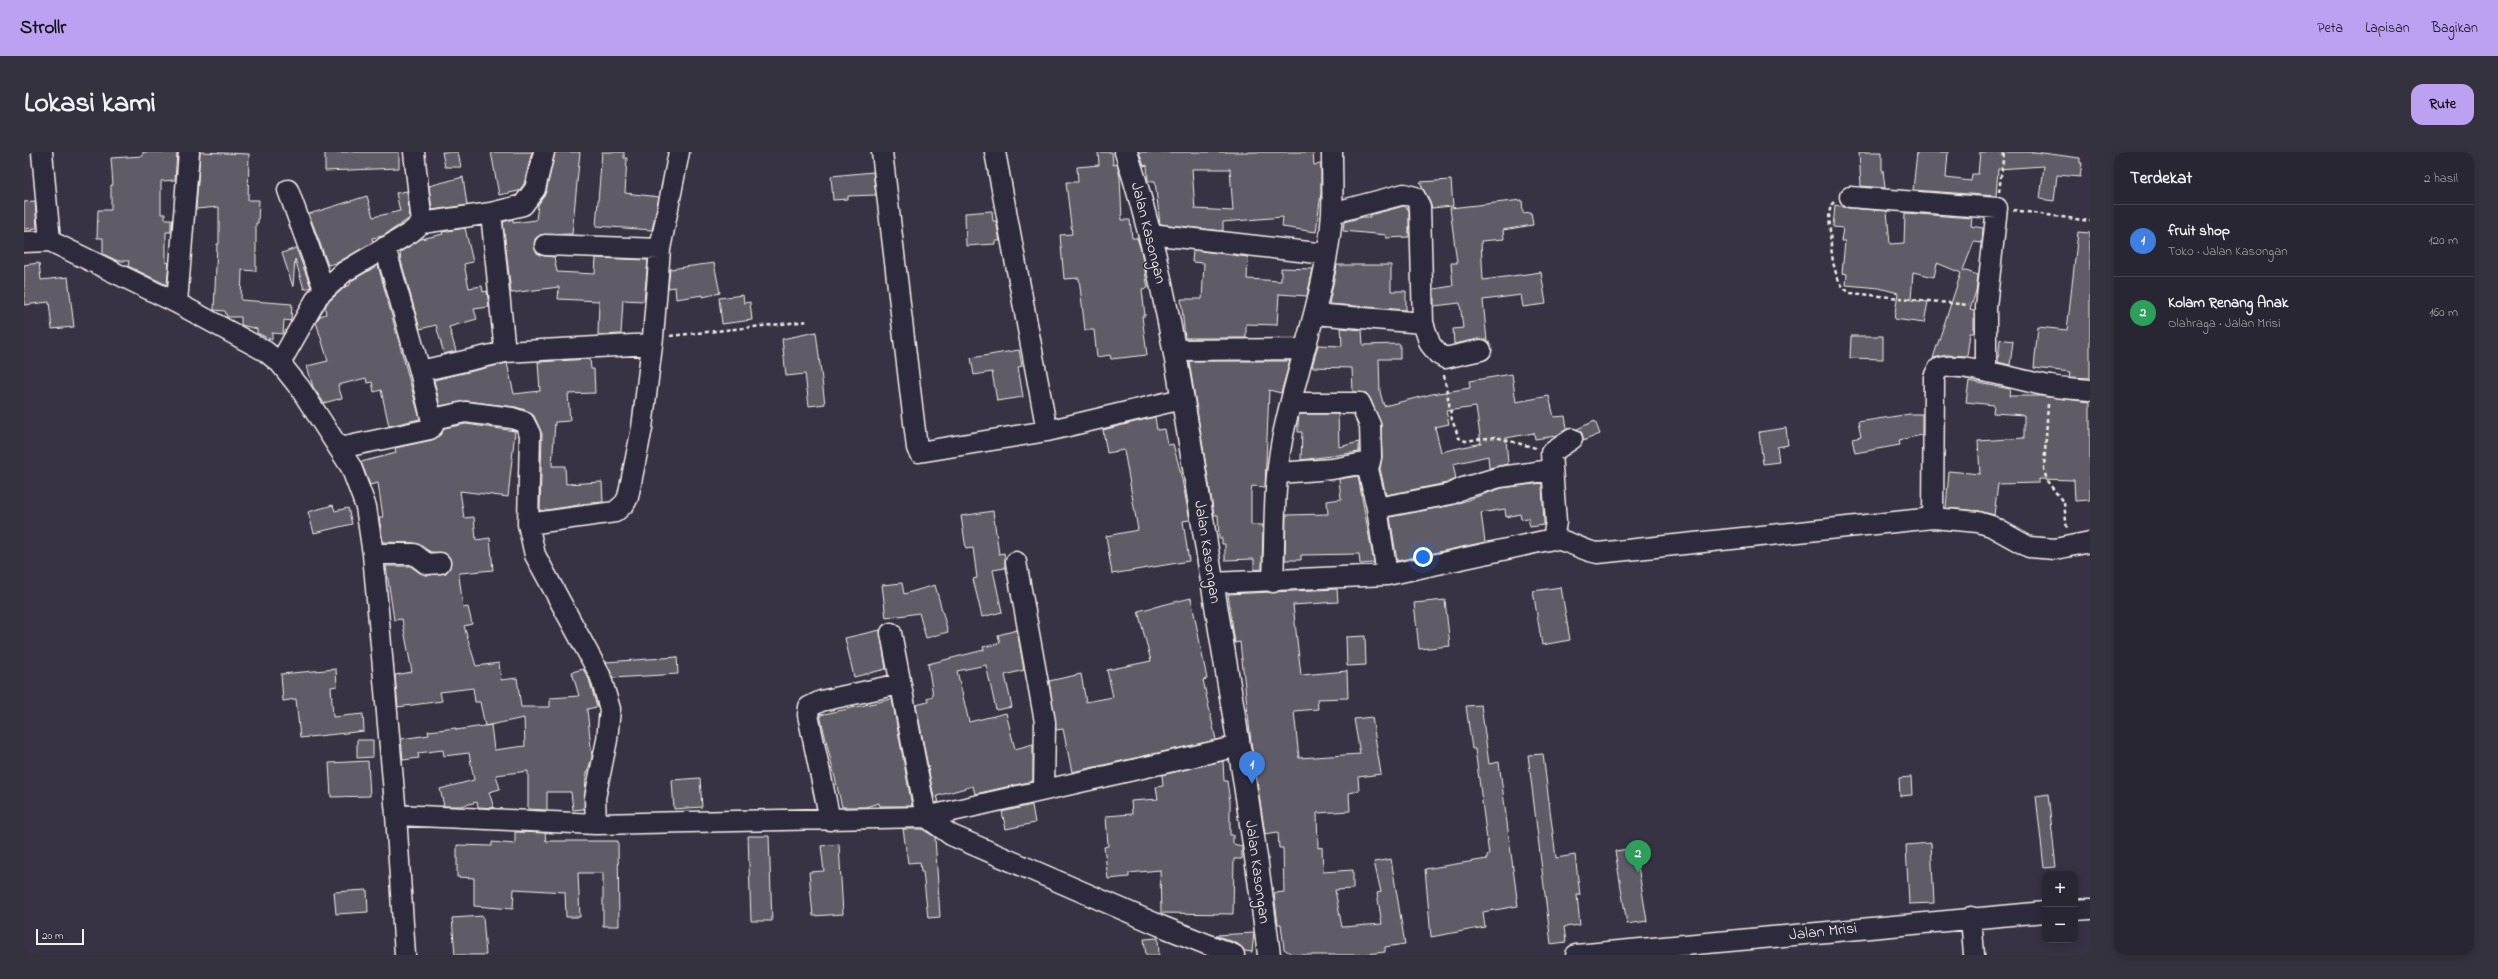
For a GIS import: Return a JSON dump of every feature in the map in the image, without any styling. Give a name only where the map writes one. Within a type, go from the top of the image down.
[{"type":"main road","name":"Jalan Kasongan","points":[[1126,152],[1150,234],[1174,350],[1239,746],[1270,954]]},
{"type":"street","points":[[42,152],[50,241]]},
{"type":"street","points":[[177,303],[189,152]]},
{"type":"street","points":[[414,152],[422,223]]},
{"type":"street","points":[[280,363],[318,296],[344,272],[410,233],[422,223],[491,213],[523,205],[535,189],[544,152]]},
{"type":"street","points":[[528,524],[608,514],[620,509],[625,503],[642,428],[653,341],[660,249],[679,152]]},
{"type":"street","points":[[882,152],[918,451],[927,453],[1047,431],[1182,399]]},
{"type":"street","points":[[995,152],[1047,431]]},
{"type":"street","points":[[1273,582],[1278,473],[1282,440],[1303,349],[1314,314],[1326,254],[1332,213],[1332,152]]},
{"type":"street","points":[[288,190],[324,289]]},
{"type":"street","points":[[1332,213],[1404,194],[1412,195],[1417,199],[1420,207],[1423,323],[1430,344],[1441,356],[1448,358],[1481,350]]},
{"type":"street","points":[[1850,197],[1997,208],[1986,306],[1986,371]]},
{"type":"street","points":[[491,213],[505,352]]},
{"type":"street","points":[[1150,234],[1326,254]]},
{"type":"street","points":[[24,242],[50,241],[177,303],[253,344],[280,363],[300,388],[351,466],[366,507],[373,554],[396,815],[405,955]]},
{"type":"street","points":[[545,245],[660,249]]},
{"type":"street","points":[[340,448],[430,429],[433,426],[433,420],[420,371],[385,247]]},
{"type":"street","points":[[1314,314],[1423,323]]},
{"type":"street","points":[[420,371],[505,352],[653,341]]},
{"type":"street","points":[[1174,350],[1303,349]]},
{"type":"street","points":[[1933,518],[1935,372],[1938,368],[1946,366],[1986,371],[2049,386],[2090,390]]},
{"type":"street","points":[[1291,403],[1360,403],[1370,425],[1369,476],[1378,508],[1387,575]]},
{"type":"street","points":[[433,420],[465,412],[519,419],[524,422],[530,434],[528,524],[535,555],[600,675],[607,693],[610,708],[607,740],[595,798],[596,824]]},
{"type":"street","points":[[1378,508],[1451,494],[1463,488],[1551,461],[1572,439]]},
{"type":"street","points":[[1551,461],[1556,522],[1553,539]]},
{"type":"street","points":[[1278,473],[1332,469],[1370,462]]},
{"type":"street","points":[[1212,583],[1273,582],[1387,575],[1553,539],[1562,540],[1579,549],[1598,553],[1933,518],[1978,522],[1992,526],[2029,547],[2050,549],[2090,542]]},
{"type":"street","points":[[373,554],[414,554],[426,564],[440,563]]},
{"type":"street","points":[[1016,562],[1045,722],[1044,789]]},
{"type":"street","points":[[891,633],[926,817],[951,835],[1161,926],[1234,955]]},
{"type":"street","points":[[830,820],[808,715],[808,707],[821,701],[900,684]]},
{"type":"street","points":[[396,815],[596,824],[926,817],[1044,789],[1239,746]]},
{"type":"street","points":[[2078,910],[2090,908]]},
{"type":"street","name":"Jalan Mrisi","points":[[1576,955],[1971,917],[2042,912]]},
{"type":"street","points":[[1971,917],[1974,955]]},
{"type":"path","points":[[2004,152],[1997,208],[2090,222]]},
{"type":"path","points":[[1850,197],[1838,199],[1831,205],[1829,214],[1836,276],[1845,290],[1851,293],[1986,306]]},
{"type":"path","points":[[653,341],[809,321]]},
{"type":"path","points":[[1441,356],[1452,420],[1459,438],[1465,441],[1495,437],[1551,461]]},
{"type":"path","points":[[2049,386],[2044,469],[2047,481],[2064,503],[2069,546]]},
{"type":"building","points":[[143,152],[177,152],[175,180],[161,181],[161,214],[165,214],[165,219],[171,219],[171,232],[166,232],[166,262],[169,263],[167,285],[128,266],[129,261],[118,261],[103,254],[103,238],[97,238],[98,210],[111,210],[111,185],[113,185],[111,158],[143,156]]},
{"type":"building","points":[[200,152],[249,154],[248,200],[259,200],[258,223],[256,223],[256,271],[242,270],[241,300],[292,304],[291,321],[284,320],[283,334],[272,333],[272,340],[257,333],[257,329],[241,325],[241,317],[227,317],[225,311],[214,310],[217,244],[219,244],[219,207],[196,209]]},
{"type":"building","points":[[325,152],[399,152],[399,168],[325,171]]},
{"type":"building","points":[[442,152],[458,152],[461,167],[445,167]]},
{"type":"building","points":[[491,152],[532,152],[524,184],[519,191],[499,195]]},
{"type":"building","points":[[555,152],[580,152],[572,234],[540,235],[535,239],[535,250],[539,255],[554,257],[557,272],[595,274],[596,258],[648,260],[644,301],[623,300],[621,334],[598,335],[599,301],[558,299],[559,287],[511,293],[503,222],[513,219],[513,223],[536,220],[538,205],[546,192]]},
{"type":"building","points":[[602,152],[624,152],[624,158],[627,158],[625,193],[659,197],[652,230],[596,226]]},
{"type":"building","points":[[1098,152],[1112,152],[1113,165],[1117,164],[1120,177],[1122,220],[1130,220],[1132,238],[1137,238],[1141,250],[1148,288],[1142,289],[1145,316],[1142,316],[1147,355],[1111,359],[1110,355],[1097,357],[1094,330],[1085,330],[1079,278],[1064,279],[1060,235],[1072,234],[1066,182],[1078,182],[1077,167],[1099,165]]},
{"type":"building","points":[[1139,152],[1313,152],[1314,165],[1321,164],[1321,193],[1316,232],[1282,227],[1283,217],[1223,222],[1223,231],[1160,224],[1155,181],[1148,181],[1147,165],[1144,166]],"holes":[[[1192,169],[1230,169],[1233,211],[1195,209]]]},
{"type":"building","points":[[1859,152],[1882,152],[1882,170],[1885,188],[1861,186]]},
{"type":"building","points":[[1917,152],[1948,152],[1946,178],[1971,181],[1972,174],[1978,174],[1980,152],[2035,152],[2080,158],[2080,163],[2082,163],[2080,177],[2057,175],[2054,201],[2040,199],[2044,166],[1998,169],[1996,196],[1913,190]]},
{"type":"building","points":[[873,172],[876,195],[848,196],[848,199],[833,200],[831,176]]},
{"type":"building","points":[[463,177],[467,205],[432,210],[429,186]]},
{"type":"building","points":[[1451,180],[1453,206],[1432,208],[1420,182]]},
{"type":"building","points":[[407,191],[410,218],[383,236],[372,238],[373,242],[337,263],[328,265],[309,214],[367,196],[373,217],[400,211],[396,193]]},
{"type":"building","points":[[1522,200],[1523,213],[1531,212],[1533,225],[1503,230],[1504,239],[1481,241],[1483,280],[1541,272],[1546,304],[1523,307],[1521,295],[1483,300],[1487,341],[1479,339],[1454,344],[1453,329],[1463,328],[1460,303],[1434,306],[1434,289],[1453,286],[1451,263],[1457,263],[1450,208]]},
{"type":"building","points":[[35,201],[37,228],[24,229],[24,202]]},
{"type":"building","points":[[1835,205],[1849,208],[1887,211],[1890,244],[1904,243],[1905,213],[1972,218],[1971,226],[1983,228],[1982,243],[1974,242],[1963,270],[1978,275],[1976,291],[1970,310],[1974,311],[1974,333],[1970,333],[1967,356],[1947,355],[1933,358],[1961,273],[1937,263],[1934,277],[1913,272],[1911,300],[1928,302],[1924,323],[1894,319],[1898,293],[1879,288],[1846,285],[1847,274],[1842,273],[1845,241],[1841,241],[1843,228],[1833,227]]},
{"type":"building","points":[[1404,206],[1409,210],[1409,237],[1386,238],[1386,235],[1343,231],[1344,222],[1363,217],[1370,217],[1370,215]]},
{"type":"building","points":[[992,211],[993,221],[996,221],[1000,241],[995,241],[995,244],[966,246],[965,213]]},
{"type":"building","points":[[465,228],[473,262],[464,264],[469,288],[482,286],[483,292],[487,291],[489,307],[474,309],[477,319],[449,327],[456,351],[444,354],[436,325],[420,329],[401,261],[400,252],[421,239],[443,234],[442,232]]},
{"type":"building","points":[[2078,232],[2090,233],[2090,378],[2070,377],[2071,372],[2034,368],[2038,327],[2067,330]]},
{"type":"building","points":[[296,248],[311,287],[304,289],[295,259],[293,287],[282,253]]},
{"type":"building","points":[[1193,250],[1248,257],[1247,279],[1281,281],[1281,268],[1313,269],[1307,296],[1279,294],[1277,325],[1246,324],[1246,338],[1185,338],[1181,299],[1202,299],[1204,263],[1192,262]]},
{"type":"building","points":[[39,263],[41,280],[68,277],[74,327],[52,329],[49,302],[24,305],[24,265]]},
{"type":"building","points":[[714,263],[720,293],[703,297],[703,295],[676,299],[675,287],[668,288],[670,269]]},
{"type":"building","points":[[378,265],[420,419],[389,426],[381,390],[374,392],[372,382],[367,383],[366,378],[338,385],[342,398],[324,403],[313,387],[307,366],[328,361],[316,322],[320,316],[326,314],[325,308],[327,303],[345,287],[350,285],[351,281]]},
{"type":"building","points":[[1337,265],[1391,265],[1391,291],[1406,291],[1406,310],[1329,304]]},
{"type":"building","points":[[743,295],[744,303],[750,302],[752,320],[722,324],[719,298]]},
{"type":"building","points":[[1341,328],[1362,330],[1363,345],[1400,344],[1400,359],[1379,359],[1380,392],[1384,406],[1432,394],[1470,388],[1469,381],[1512,374],[1516,402],[1549,396],[1554,417],[1565,416],[1567,429],[1556,436],[1535,439],[1534,433],[1506,438],[1508,464],[1489,468],[1488,456],[1453,464],[1456,479],[1447,483],[1386,495],[1380,469],[1382,457],[1381,424],[1370,398],[1366,393],[1353,392],[1352,368],[1312,367],[1318,345],[1342,346]],"holes":[[[1476,407],[1481,443],[1441,452],[1435,427],[1449,424],[1446,411]]]},
{"type":"building","points":[[816,332],[825,404],[809,406],[805,374],[786,376],[782,339]]},
{"type":"building","points":[[1851,336],[1883,336],[1883,359],[1850,358]]},
{"type":"building","points":[[2000,339],[2013,341],[2010,365],[1998,362]]},
{"type":"building","points":[[1019,350],[1022,366],[1018,367],[1023,397],[997,401],[992,372],[974,375],[971,358]]},
{"type":"building","points":[[590,359],[591,369],[594,369],[595,393],[568,394],[570,421],[555,422],[552,466],[565,466],[566,484],[602,482],[603,502],[579,504],[540,511],[542,434],[534,416],[528,411],[516,407],[466,401],[440,406],[434,380],[507,363],[514,394],[540,391],[538,362]]},
{"type":"building","points":[[1189,361],[1290,361],[1281,393],[1269,390],[1265,487],[1252,486],[1251,491],[1251,525],[1263,525],[1262,569],[1254,570],[1254,559],[1225,560],[1225,544],[1222,544],[1222,538],[1219,538],[1218,515],[1214,515]]},
{"type":"building","points":[[1969,381],[2010,389],[2009,396],[2040,396],[2090,402],[2090,500],[2075,501],[2074,480],[2039,479],[2039,483],[1998,484],[1994,515],[1979,511],[1946,508],[1949,471],[1980,474],[1978,441],[2024,438],[2024,415],[1993,413],[1994,405],[1966,402]]},
{"type":"building","points":[[1299,414],[1338,414],[1339,447],[1359,442],[1359,452],[1301,460],[1302,432],[1298,432]]},
{"type":"building","points":[[1910,414],[1922,414],[1922,435],[1899,440],[1900,445],[1855,453],[1852,439],[1861,437],[1858,422]]},
{"type":"building","points":[[1155,417],[1157,430],[1165,429],[1168,445],[1173,444],[1180,470],[1190,520],[1183,521],[1189,561],[1112,574],[1106,536],[1138,530],[1124,450],[1107,453],[1103,430]]},
{"type":"building","points":[[1595,421],[1600,434],[1583,441],[1582,433],[1577,429]]},
{"type":"building","points":[[466,424],[515,431],[508,497],[460,491],[464,518],[474,517],[476,540],[490,538],[493,570],[460,573],[463,608],[468,607],[472,624],[464,626],[476,666],[499,663],[501,680],[517,678],[521,707],[550,707],[550,698],[579,696],[572,672],[583,669],[589,679],[597,707],[587,709],[592,757],[586,777],[584,809],[573,810],[571,792],[547,792],[547,810],[528,809],[528,771],[496,775],[500,789],[489,792],[494,808],[478,807],[477,802],[461,806],[444,806],[440,789],[474,780],[469,753],[444,756],[443,750],[418,753],[419,758],[403,760],[401,739],[429,735],[428,731],[456,728],[456,730],[485,726],[480,702],[475,702],[473,688],[440,692],[442,701],[398,707],[395,675],[412,672],[402,619],[394,620],[386,566],[410,566],[420,573],[428,575],[446,573],[451,562],[445,553],[431,552],[414,543],[383,542],[379,517],[383,517],[378,483],[370,485],[361,462],[396,453],[395,448],[432,440],[441,434],[444,428]],"holes":[[[524,718],[525,746],[494,750],[491,725]]]},
{"type":"building","points":[[1786,428],[1788,445],[1777,447],[1779,462],[1763,464],[1759,432]]},
{"type":"building","points":[[1358,476],[1374,563],[1360,564],[1359,554],[1301,555],[1301,560],[1285,560],[1286,515],[1328,514],[1327,501],[1341,499],[1339,479]]},
{"type":"building","points":[[1542,483],[1544,525],[1530,527],[1528,518],[1521,519],[1520,514],[1506,517],[1505,509],[1481,513],[1485,542],[1397,561],[1390,517],[1453,505],[1502,488]]},
{"type":"building","points":[[333,505],[335,511],[348,508],[352,524],[314,533],[308,512]]},
{"type":"building","points":[[993,511],[999,554],[1004,553],[1005,558],[1005,568],[993,570],[1002,612],[982,617],[973,579],[977,578],[973,548],[966,549],[961,516]]},
{"type":"building","points":[[902,583],[904,594],[935,585],[948,632],[926,638],[919,613],[886,618],[882,585]]},
{"type":"building","points":[[1561,587],[1570,640],[1542,645],[1533,591]]},
{"type":"building","points":[[1337,589],[1338,602],[1293,605],[1301,675],[1347,671],[1348,698],[1317,699],[1318,709],[1294,711],[1299,758],[1360,754],[1354,719],[1372,717],[1381,774],[1358,777],[1359,791],[1349,793],[1350,811],[1317,813],[1318,848],[1322,847],[1323,872],[1353,870],[1353,889],[1335,890],[1342,927],[1382,924],[1377,893],[1381,892],[1374,862],[1391,859],[1405,944],[1385,947],[1385,952],[1359,955],[1293,955],[1284,949],[1281,924],[1278,924],[1274,893],[1284,892],[1283,848],[1279,848],[1278,832],[1265,834],[1251,742],[1240,642],[1235,643],[1228,594]]},
{"type":"building","points":[[1191,598],[1207,679],[1203,680],[1216,740],[1072,772],[1063,729],[1056,730],[1049,681],[1081,674],[1086,702],[1113,697],[1107,670],[1151,661],[1138,611]]},
{"type":"building","points":[[1445,600],[1450,646],[1419,649],[1414,603]]},
{"type":"building","points":[[880,630],[886,669],[854,677],[845,638]]},
{"type":"building","points":[[1017,630],[1024,670],[1005,675],[1012,707],[996,710],[986,665],[957,671],[969,722],[1006,713],[1015,749],[1033,744],[1033,781],[975,794],[973,786],[937,796],[939,802],[935,803],[916,705],[928,702],[927,698],[933,696],[928,664],[984,650],[983,647],[1000,643],[998,635]]},
{"type":"building","points":[[1365,636],[1366,665],[1347,666],[1346,637]]},
{"type":"building","points":[[677,657],[678,674],[613,678],[606,662]]},
{"type":"building","points":[[336,669],[337,686],[331,687],[333,717],[363,714],[364,731],[300,738],[296,699],[283,701],[281,674]]},
{"type":"building","points":[[892,699],[912,806],[880,806],[879,803],[865,807],[842,807],[820,715]]},
{"type":"building","points":[[1481,705],[1489,764],[1499,762],[1518,906],[1483,912],[1485,927],[1431,937],[1425,869],[1487,859],[1487,855],[1489,855],[1475,749],[1472,749],[1466,706]]},
{"type":"building","points":[[357,740],[373,740],[373,757],[357,758]]},
{"type":"building","points":[[1543,754],[1556,858],[1575,855],[1580,895],[1577,895],[1580,925],[1564,927],[1566,942],[1551,944],[1528,755]]},
{"type":"building","points":[[368,761],[370,796],[331,797],[329,763]]},
{"type":"building","points":[[1223,761],[1224,781],[1227,781],[1230,802],[1230,835],[1233,835],[1233,844],[1242,846],[1242,859],[1234,859],[1233,914],[1161,913],[1160,870],[1129,873],[1129,877],[1108,879],[1104,847],[1108,846],[1106,816],[1132,814],[1131,801],[1158,799],[1156,787],[1163,786],[1162,775]]},
{"type":"building","points":[[1911,777],[1912,795],[1900,796],[1899,778]]},
{"type":"building","points":[[700,778],[702,807],[674,809],[672,780]]},
{"type":"building","points":[[2048,794],[2056,867],[2044,868],[2036,796]]},
{"type":"building","points":[[1032,805],[1035,823],[1006,829],[1002,812]]},
{"type":"building","points":[[903,829],[922,829],[935,837],[940,917],[928,918],[923,872],[921,872],[920,862],[908,863]]},
{"type":"building","points":[[515,832],[545,833],[546,841],[618,841],[619,926],[603,926],[603,873],[578,873],[580,917],[566,917],[565,892],[514,889],[513,909],[474,906],[474,878],[457,877],[457,845],[492,846],[492,842],[515,844]]},
{"type":"building","points":[[748,836],[769,836],[772,921],[751,921]]},
{"type":"building","points":[[1931,843],[1934,903],[1909,904],[1906,845]]},
{"type":"building","points":[[839,844],[843,914],[813,916],[809,872],[824,871],[821,846]]},
{"type":"building","points":[[1635,848],[1647,921],[1627,924],[1615,851]]},
{"type":"building","points":[[367,890],[368,912],[336,914],[334,892]]},
{"type":"building","points":[[483,916],[486,955],[455,955],[452,918]]},
{"type":"building","points":[[1254,933],[1252,952],[1245,951],[1238,944],[1216,935]]},
{"type":"building","points":[[1158,938],[1159,955],[1146,955],[1144,939]]},
{"type":"place","name":"fruit shop","points":[[1252,784]]},
{"type":"place","name":"Kolam Renang Anak","points":[[1638,873]]}]
